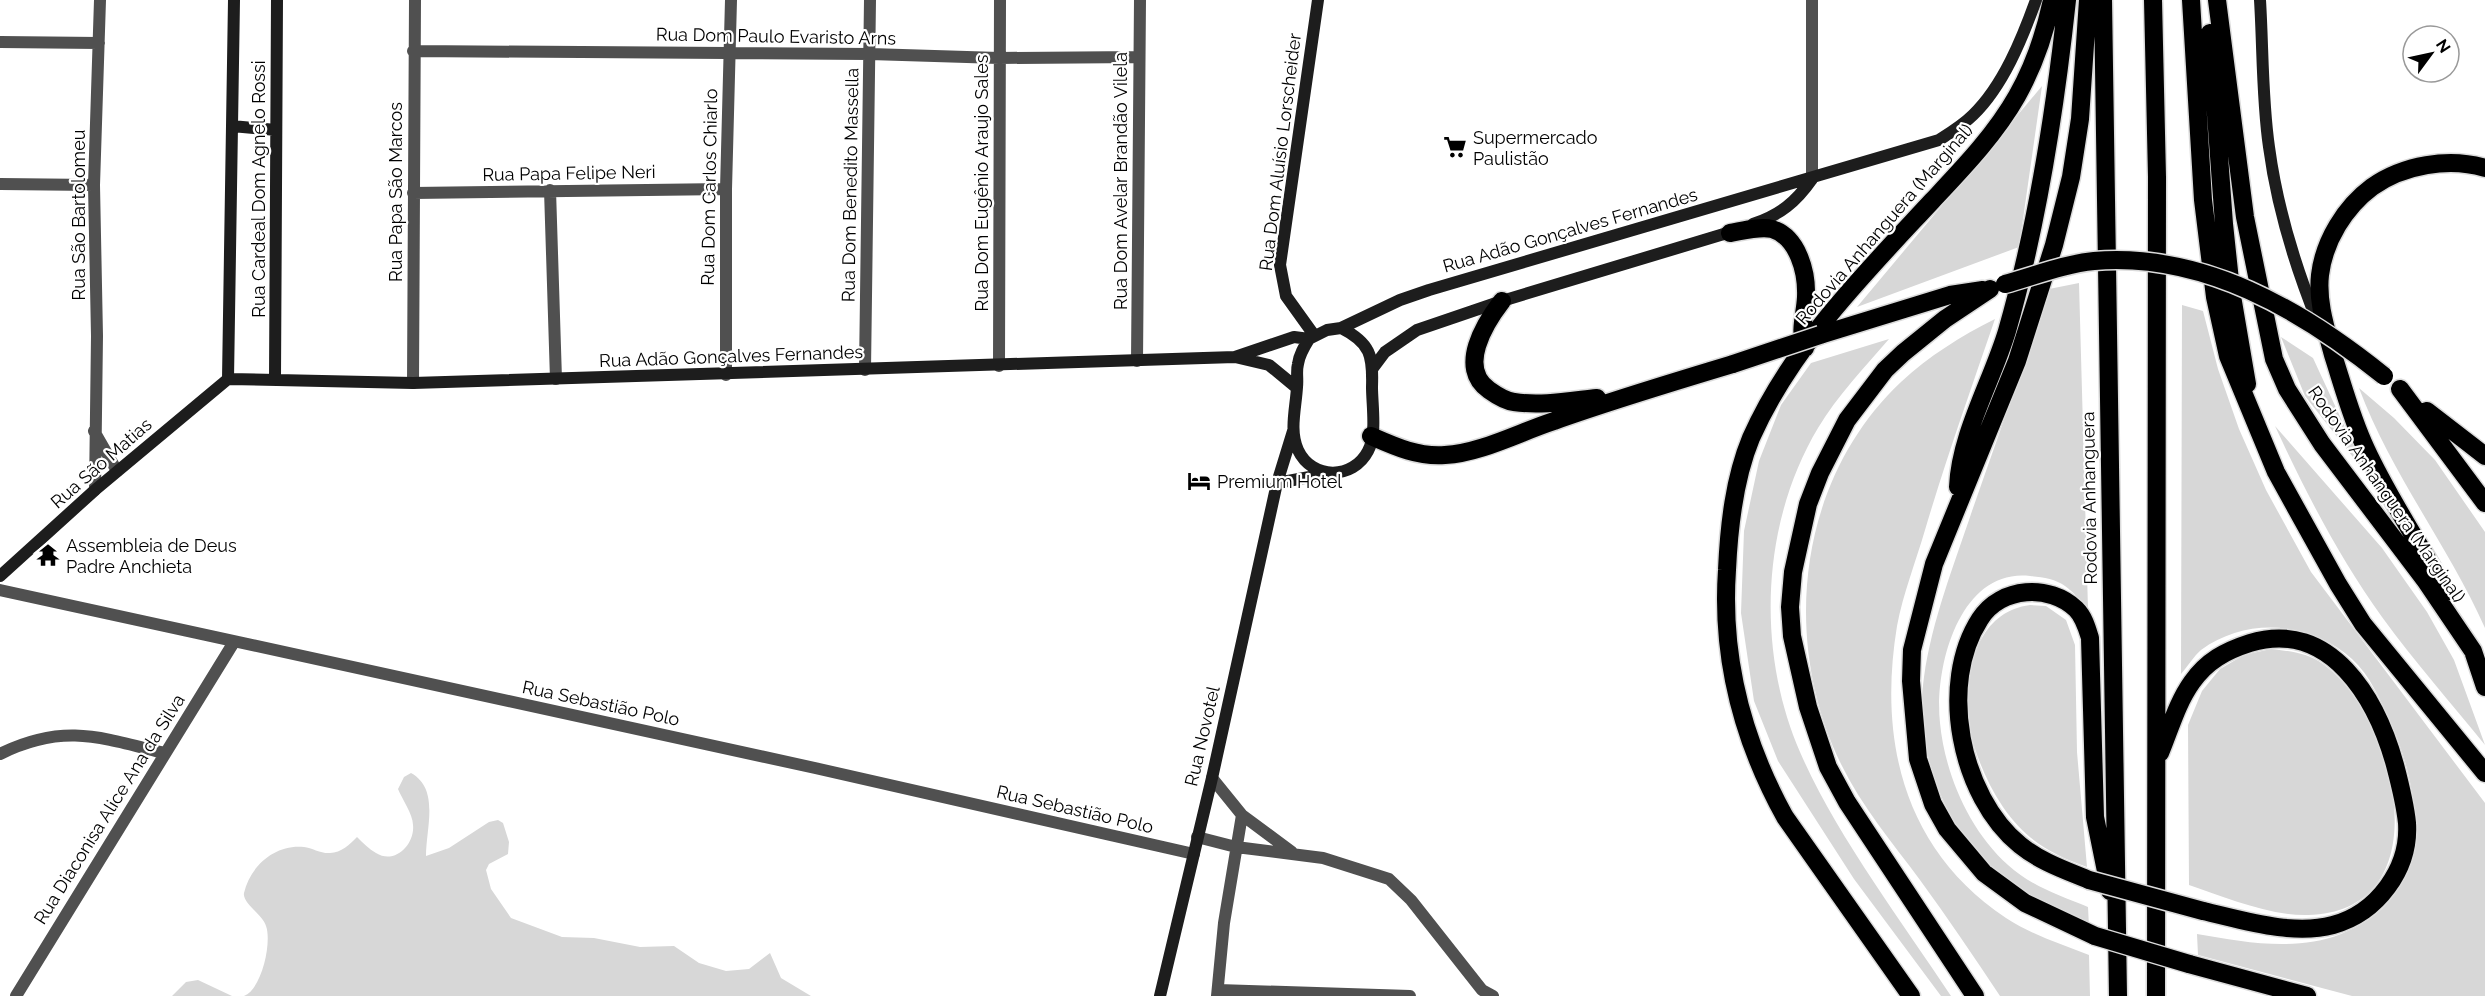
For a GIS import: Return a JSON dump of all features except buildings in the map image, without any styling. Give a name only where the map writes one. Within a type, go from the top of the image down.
[{"type":"highway","name":"Rodovia Anhanguera (Marginal)","points":[[1911,996],[1819,868],[1774,797],[1749,741],[1732,676],[1726,624],[1729,527],[1739,478],[1751,440],[1765,410],[1816,331],[1964,166],[2008,112],[2026,80],[2045,32],[2052,0]]},
{"type":"highway","points":[[1957,510],[1963,456],[2006,332],[2031,238],[2058,89],[2067,0]]},
{"type":"highway","points":[[2088,0],[2080,119],[2071,177],[2054,245],[2017,361],[1934,564],[1912,650],[1914,736],[1921,770],[1933,804],[1947,829],[1984,873],[2025,903],[2095,936],[2307,996]]},
{"type":"highway","name":"Rodovia Anhanguera","points":[[2103,0],[2118,996]]},
{"type":"highway","points":[[2153,0],[2157,177],[2156,996]]},
{"type":"highway","points":[[2191,0],[2203,200],[2215,297],[2228,356],[2276,472],[2338,584],[2363,624],[2485,773]]},
{"type":"highway","points":[[2208,0],[2224,224],[2249,410]]},
{"type":"highway","name":"Rodovia Anhanguera (Marginal)","points":[[2217,0],[2245,217],[2274,359],[2287,389],[2322,444],[2425,580],[2473,651],[2485,687]]},
{"type":"highway","points":[[2473,651],[2445,591],[2366,448],[2341,380],[2320,303],[2322,259],[2336,226],[2365,192],[2399,172],[2448,164],[2485,168]]},
{"type":"highway","points":[[1730,233],[1773,230],[1791,242],[1805,275],[1806,296],[1801,332],[1805,348]]},
{"type":"highway","points":[[1371,436],[1402,450],[1423,455],[1448,455],[1478,447],[1628,395],[1950,295],[1990,289],[2093,261],[2149,263],[2192,269],[2247,288],[2347,345],[2485,456]]},
{"type":"highway","points":[[1975,996],[1847,802],[1828,767],[1808,707],[1792,636],[1790,607],[1793,572],[1808,504],[1820,473],[1847,420],[1885,370],[1903,353],[1945,319],[1990,289]]},
{"type":"highway","points":[[1502,301],[1481,333],[1476,350],[1476,374],[1483,386],[1512,402],[1534,403],[1628,395]]},
{"type":"highway","points":[[2400,389],[2485,503]]},
{"type":"highway","points":[[2117,922],[2094,817],[2090,638],[2085,621],[2077,610],[2060,597],[2043,591],[2027,591],[1994,605],[1981,617],[1972,635],[1963,663],[1957,711],[1963,750],[1976,783],[1995,816],[2019,844],[2048,864],[2089,880],[2203,911],[2288,928],[2313,927],[2332,925],[2350,918],[2380,897],[2396,875],[2406,836],[2402,792],[2389,745],[2373,710],[2346,668],[2309,644],[2273,639],[2240,646],[2207,664],[2181,700],[2157,763]]},
{"type":"street","name":"Rua São Bartolomeu","points":[[94,490],[97,336],[94,185],[100,0]]},
{"type":"street","name":"Rua Cardeal Dom Agnelo Rossi","points":[[228,379],[234,0]]},
{"type":"street","name":"Rua Cardeal Dom Agnelo Rossi","points":[[275,379],[277,0]]},
{"type":"street","name":"Rua Papa São Marcos","points":[[413,383],[415,0]]},
{"type":"street","name":"Rua Dom Carlos Chiarlo","points":[[726,375],[726,189],[731,0]]},
{"type":"street","name":"Rua Dom Benedito Massella","points":[[865,370],[870,0]]},
{"type":"street","name":"Rua Dom Eugênio Araujo Sales","points":[[999,366],[1000,0]]},
{"type":"street","name":"Rua Dom Avelar Brandão Vilela","points":[[1137,361],[1140,0]]},
{"type":"street","name":"Rua Dom Aluísio Lorscheider","points":[[1312,337],[1286,296],[1281,265],[1318,0]]},
{"type":"street","points":[[1373,368],[1385,352],[1417,330],[1502,301],[1730,233],[1785,210],[1797,201],[1812,179],[1812,0]]},
{"type":"street","name":"Rua Adão Gonçalves Fernandes","points":[[1235,357],[1294,337],[1312,337],[1341,328],[1400,300],[1430,290],[1939,140],[1972,116],[1991,94],[2019,41],[2036,0]]},
{"type":"street","points":[[2260,0],[2268,145],[2276,188],[2300,276],[2341,380]]},
{"type":"street","points":[[0,42],[99,43]]},
{"type":"street","name":"Rua Dom Paulo Evaristo Arns","points":[[413,51],[870,54],[999,58],[1139,57]]},
{"type":"street","points":[[232,126],[276,130]]},
{"type":"street","points":[[0,184],[94,185]]},
{"type":"street","name":"Rua Papa Felipe Neri","points":[[413,193],[726,189]]},
{"type":"street","points":[[550,190],[556,379]]},
{"type":"street","points":[[1277,483],[1345,471],[1359,461],[1368,450],[1371,436],[1372,358],[1365,344],[1357,336],[1341,328]]},
{"type":"street","points":[[1312,337],[1297,364],[1293,431],[1298,450],[1306,462],[1326,474]]},
{"type":"street","name":"Rua Adão Gonçalves Fernandes","points":[[228,379],[413,383],[726,375],[1235,357],[1269,365],[1297,388]]},
{"type":"street","name":"Rua São Matias","points":[[0,576],[94,490],[228,379]]},
{"type":"street","points":[[94,431],[117,471]]},
{"type":"street","name":"Rua Novotel","points":[[1160,996],[1212,778],[1277,483],[1293,431]]},
{"type":"street","name":"Rua Sebastião Polo","points":[[0,590],[792,763],[1194,854]]},
{"type":"street","name":"Rua Diaconisa Alice Ana da Silva","points":[[16,996],[234,642]]},
{"type":"street","points":[[0,754],[23,743],[56,735],[84,735],[164,753]]},
{"type":"street","points":[[1212,778],[1242,814],[1293,853]]},
{"type":"street","points":[[1242,814],[1218,993],[1410,996]]},
{"type":"street","points":[[1197,837],[1236,847],[1323,858],[1389,879],[1411,900],[1486,994]]},
{"type":"shaded area","points":[[2042,86],[2019,247],[1857,307]]},
{"type":"shaded area","points":[[2079,283],[2088,609],[2065,586],[2044,578],[2030,576],[2006,578],[1985,588],[1969,604],[1956,626],[1947,650],[1939,701],[1943,742],[1953,781],[1961,800],[1982,835],[2008,865],[2026,879],[2088,907],[2089,927],[2040,905],[2016,891],[1995,874],[1977,854],[1947,808],[1936,783],[1928,757],[1922,704],[1924,677],[1932,635],[1944,593],[2049,289]]},
{"type":"shaded area","points":[[2182,305],[2203,311],[2218,369],[2239,429],[2266,490],[2311,572],[2485,803],[2485,996],[2352,996],[2198,955],[2197,934],[2269,944],[2306,943],[2341,934],[2371,918],[2393,896],[2407,871],[2414,842],[2414,812],[2410,781],[2402,750],[2390,721],[2364,672],[2336,647],[2318,637],[2299,631],[2259,628],[2219,639],[2201,650],[2181,674]]},
{"type":"shaded area","points":[[1995,319],[1941,477],[1897,626],[1892,669],[1892,711],[1896,751],[1906,790],[1922,826],[1943,860],[1971,891],[2006,918],[2036,934],[2089,955],[2090,996],[2000,996],[1849,780],[1822,716],[1810,665],[1806,614],[1810,562],[1821,513],[1840,465],[1866,421],[1901,382],[1946,347]]},
{"type":"shaded area","points":[[2281,337],[2313,358],[2367,475],[2305,396]]},
{"type":"shaded area","points":[[1889,339],[1834,405],[1818,428],[1799,465],[1785,504],[1776,546],[1771,588],[1771,630],[1776,672],[1786,713],[1800,752],[1815,783],[1850,846],[1951,996],[1941,996],[1854,879],[1778,761],[1754,701],[1741,613],[1744,531],[1759,461],[1781,405],[1811,363]]},
{"type":"shaded area","points":[[2359,388],[2394,418],[2435,460],[2485,532],[2485,628],[2470,597],[2387,450]]},
{"type":"shaded area","points":[[2275,426],[2382,548],[2427,612],[2454,660],[2485,745],[2407,650],[2366,594],[2324,524]]},
{"type":"shaded area","points":[[2030,605],[2046,606],[2066,620],[2075,645],[2077,752],[2087,867],[2050,851],[2030,837],[2012,819],[1987,779],[1970,729],[1968,684],[1980,641],[1992,624],[2009,611]]},
{"type":"shaded area","points":[[2271,649],[2298,653],[2317,660],[2349,690],[2371,725],[2387,766],[2394,808],[2392,848],[2378,882],[2351,906],[2308,915],[2293,914],[2247,905],[2189,885],[2188,725],[2202,691],[2220,669],[2244,655]]},
{"type":"shaded area","points":[[411,773],[426,789],[428,799],[429,822],[426,856],[449,848],[489,822],[498,820],[503,823],[509,842],[508,854],[489,864],[486,870],[491,889],[511,918],[562,937],[594,938],[640,947],[674,946],[699,963],[726,971],[749,969],[770,953],[781,978],[811,996],[244,996],[256,984],[264,964],[268,943],[268,933],[264,922],[244,897],[252,874],[265,859],[283,849],[304,847],[324,853],[334,853],[345,848],[357,837],[368,848],[383,856],[402,851],[411,839],[413,825],[398,789],[404,777]]},
{"type":"shaded area","points":[[198,980],[232,996],[172,996],[186,982]]},
{"type":"place","name":"Supermercado Paulistão","points":[[1455,147]]},
{"type":"place","name":"Premium Hotel","points":[[1199,481]]},
{"type":"place","name":"Assembleia de Deus Padre Anchieta","points":[[48,555]]}]
